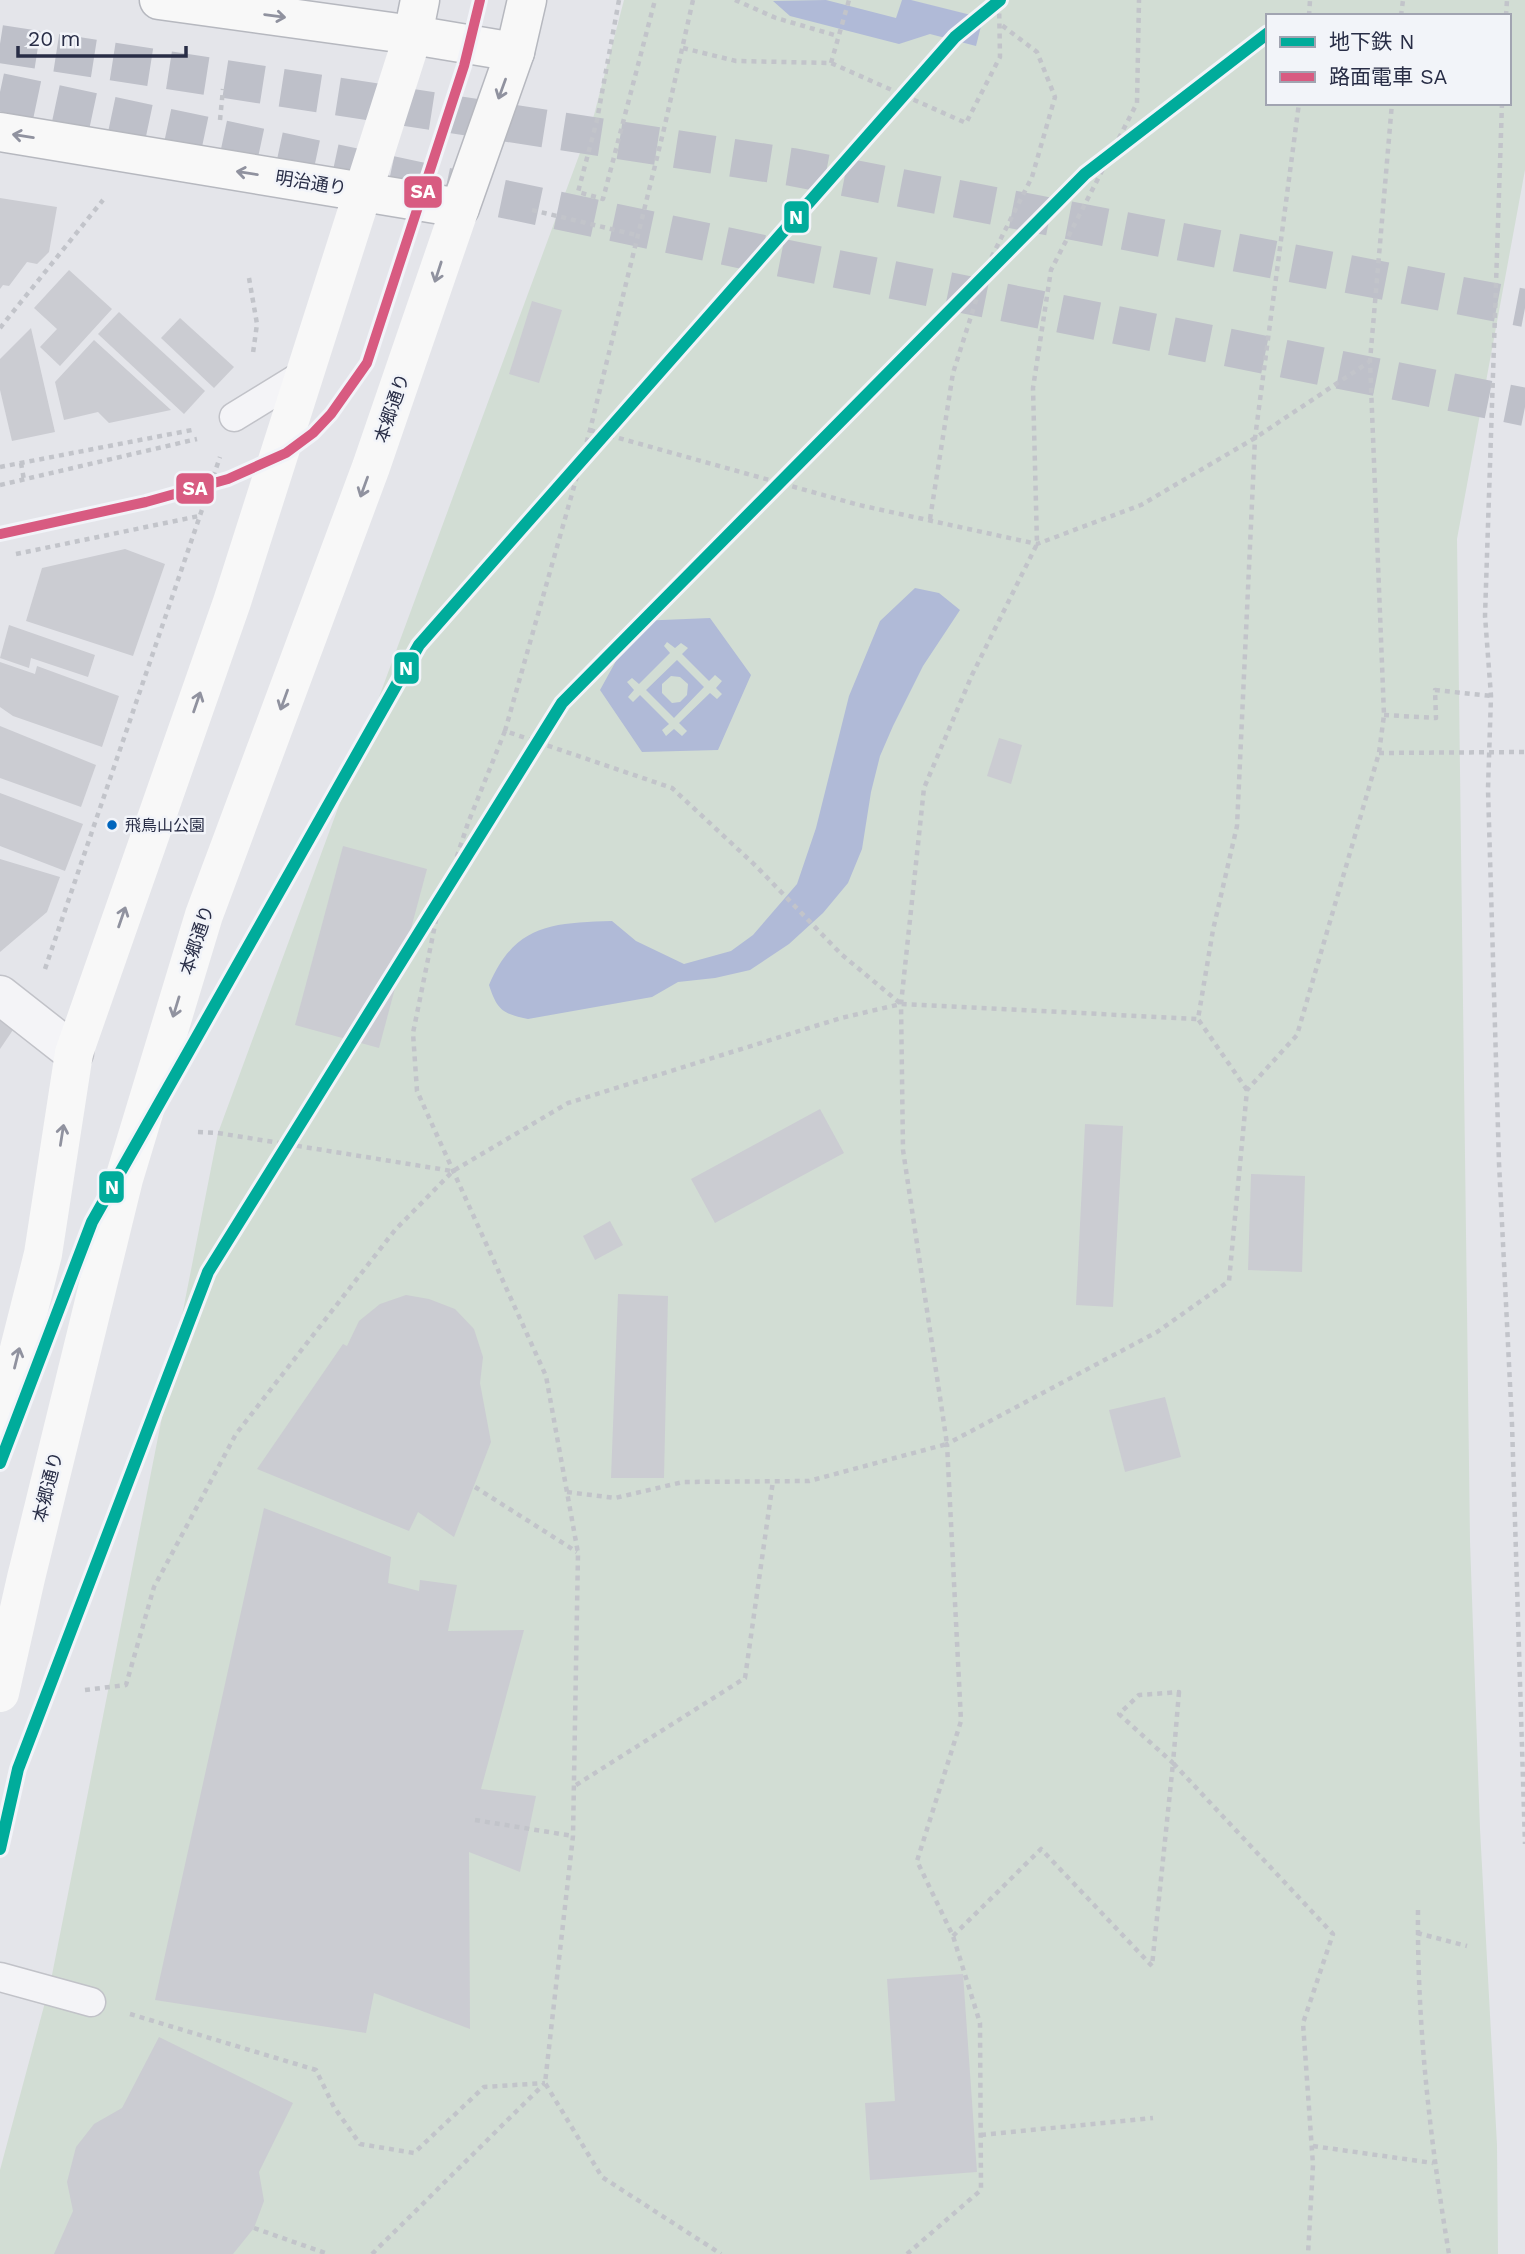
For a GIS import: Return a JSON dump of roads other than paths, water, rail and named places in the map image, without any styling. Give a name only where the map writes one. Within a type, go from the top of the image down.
[{"type":"main road","points":[[159,0],[416,18],[515,52]]},
{"type":"main road","points":[[460,208],[515,52],[527,0]]},
{"type":"main road","points":[[0,1424],[43,1254],[74,1053],[232,602],[416,18]]},
{"type":"main road","name":"明治通り","points":[[0,132],[460,208]]},
{"type":"main road","name":"本郷通り","points":[[0,1693],[124,1179],[204,915],[371,467],[460,208]]},
{"type":"street","points":[[0,995],[74,1053]]},
{"type":"lane","points":[[234,417],[304,374]]},
{"type":"lane","points":[[0,1977],[91,2002]]},
{"type":"water","points":[[826,0],[896,18],[902,0],[911,0],[983,18],[976,46],[930,34],[899,44],[790,16],[773,1]]},
{"type":"water","points":[[915,588],[939,593],[960,610],[923,666],[893,726],[880,756],[862,849],[848,883],[823,913],[789,944],[750,970],[715,978],[678,982],[652,997],[528,1019],[502,1010],[489,985],[499,965],[524,938],[554,926],[612,921],[636,941],[684,964],[731,951],[753,935],[797,884],[816,828],[849,696],[880,621]]},
{"type":"water","points":[[710,618],[751,675],[718,750],[642,752],[600,690],[638,621]],"holes":[[[667,642],[675,648],[681,643],[688,648],[682,654],[709,681],[715,675],[722,681],[716,688],[722,694],[717,699],[710,693],[679,723],[687,731],[682,736],[674,729],[666,736],[662,730],[669,724],[640,695],[633,702],[628,697],[634,690],[627,682],[632,678],[639,684],[670,653],[664,646]]]},
{"type":"water","points":[[677,660],[704,687],[674,718],[646,690]],"holes":[[[671,676],[680,677],[688,684],[687,695],[680,702],[672,703],[662,693],[662,684]]]},
{"type":"tunnel","points":[[0,44],[792,167],[1525,308]]},
{"type":"tunnel","points":[[0,92],[763,254],[1525,407]]},
{"type":"metro line","name":"N","points":[[0,1463],[92,1222],[419,645],[955,37],[1000,0]]},
{"type":"metro line","name":"N","points":[[0,1849],[18,1769],[208,1272],[562,703],[1085,174],[1266,35]]},
{"type":"tram line","name":"SA","points":[[0,534],[146,502],[228,479],[286,453],[313,433],[331,414],[367,363],[464,66],[480,0]]},
{"type":"place","name":"飛鳥山公園","points":[[112,825]]}]
